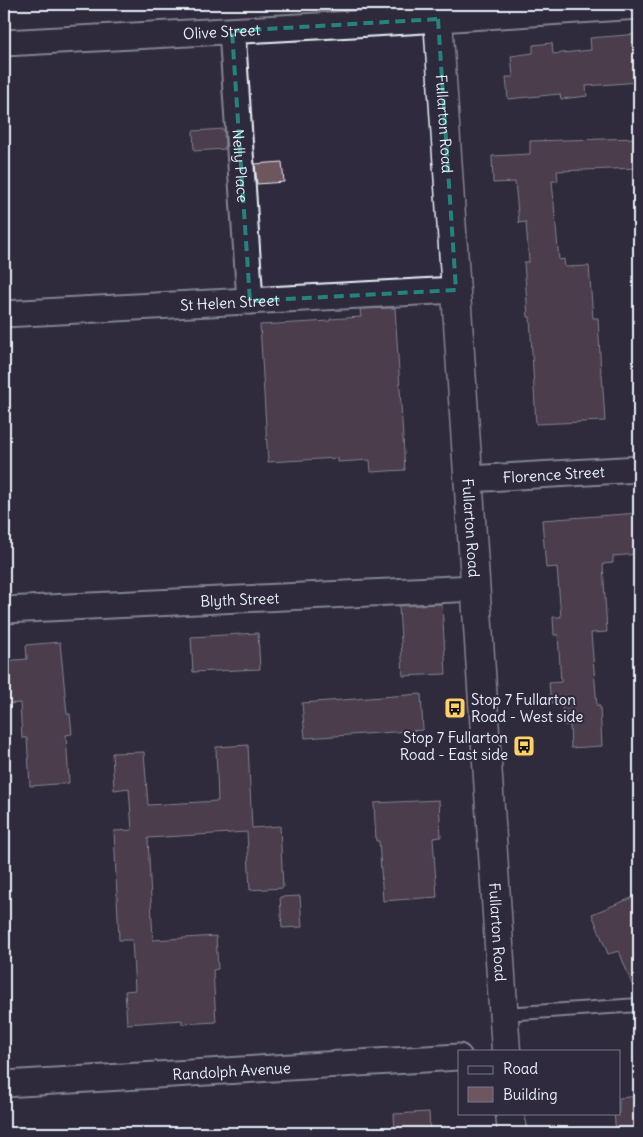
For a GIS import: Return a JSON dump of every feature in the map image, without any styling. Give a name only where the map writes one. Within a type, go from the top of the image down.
[{"type":"main road","name":"Fullarton Road","points":[[438,12],[506,1050]]},
{"type":"main road","points":[[510,1114],[512,1133]]},
{"type":"street","name":"Olive Street","points":[[4,43],[232,31],[438,12],[639,6]]},
{"type":"street","name":"Nelly Place","points":[[232,31],[250,301]]},
{"type":"street","name":"St Helen Street","points":[[4,314],[456,290]]},
{"type":"street","name":"Florence Street","points":[[468,479],[639,469]]},
{"type":"street","name":"Blyth Street","points":[[4,610],[476,588]]},
{"type":"street","name":"Randolph Avenue","points":[[4,1084],[458,1057]]},
{"type":"lane","points":[[504,1014],[639,1005]]},
{"type":"highlighted area","points":[[438,19],[456,290],[250,301],[232,31]]},
{"type":"building","points":[[639,34],[639,82],[586,86],[587,96],[561,99],[560,94],[508,99],[506,77],[513,77],[511,56],[533,53],[533,45],[552,43],[553,54],[591,50],[590,38]]},
{"type":"building","points":[[224,129],[225,149],[194,151],[193,131]]},
{"type":"building","points":[[639,138],[639,168],[557,171],[558,181],[552,181],[559,260],[564,259],[565,267],[589,266],[593,318],[598,318],[605,421],[536,424],[530,317],[528,317],[524,262],[529,262],[526,222],[519,223],[515,182],[493,183],[492,156],[530,154],[530,141]]},
{"type":"building","points":[[282,162],[284,182],[257,184],[255,164]]},
{"type":"building","points":[[395,308],[405,470],[371,472],[370,460],[338,462],[338,458],[268,462],[260,325],[330,321],[330,319],[361,317],[360,309]]},
{"type":"building","points":[[639,513],[639,554],[613,556],[613,563],[603,564],[607,632],[591,633],[597,706],[600,706],[602,746],[571,748],[570,725],[563,725],[562,702],[551,703],[549,683],[561,682],[558,635],[554,635],[553,617],[561,617],[557,567],[546,568],[542,520]]},
{"type":"building","points":[[442,604],[446,674],[403,676],[399,606]]},
{"type":"building","points":[[258,633],[260,669],[193,672],[191,637]]},
{"type":"building","points":[[60,642],[67,714],[70,714],[72,734],[66,735],[69,783],[30,786],[27,738],[22,738],[20,703],[4,704],[4,661],[27,659],[26,645]]},
{"type":"building","points":[[421,694],[423,730],[305,738],[302,703]]},
{"type":"building","points":[[248,745],[252,828],[280,826],[283,888],[250,890],[247,832],[148,838],[153,940],[216,936],[218,969],[213,970],[216,1022],[182,1024],[182,1020],[127,1024],[125,991],[135,990],[132,940],[119,940],[114,831],[132,830],[129,788],[114,790],[112,753],[144,752],[148,805],[218,801],[216,747]]},
{"type":"building","points":[[439,800],[441,837],[433,838],[437,897],[383,901],[379,841],[376,841],[374,803]]},
{"type":"building","points":[[639,895],[639,997],[637,997],[619,951],[608,954],[592,914]]},
{"type":"building","points":[[300,896],[302,927],[282,928],[280,897]]},
{"type":"building","points":[[639,1096],[639,1133],[616,1133],[614,1114],[620,1114],[620,1098]]},
{"type":"building","points":[[429,1112],[430,1133],[395,1133],[394,1114]]},
{"type":"place","name":"Stop 7 Fullarton Road - West side","points":[[455,708]]},
{"type":"place","name":"Stop 7 Fullarton Road - East side","points":[[524,746]]}]
